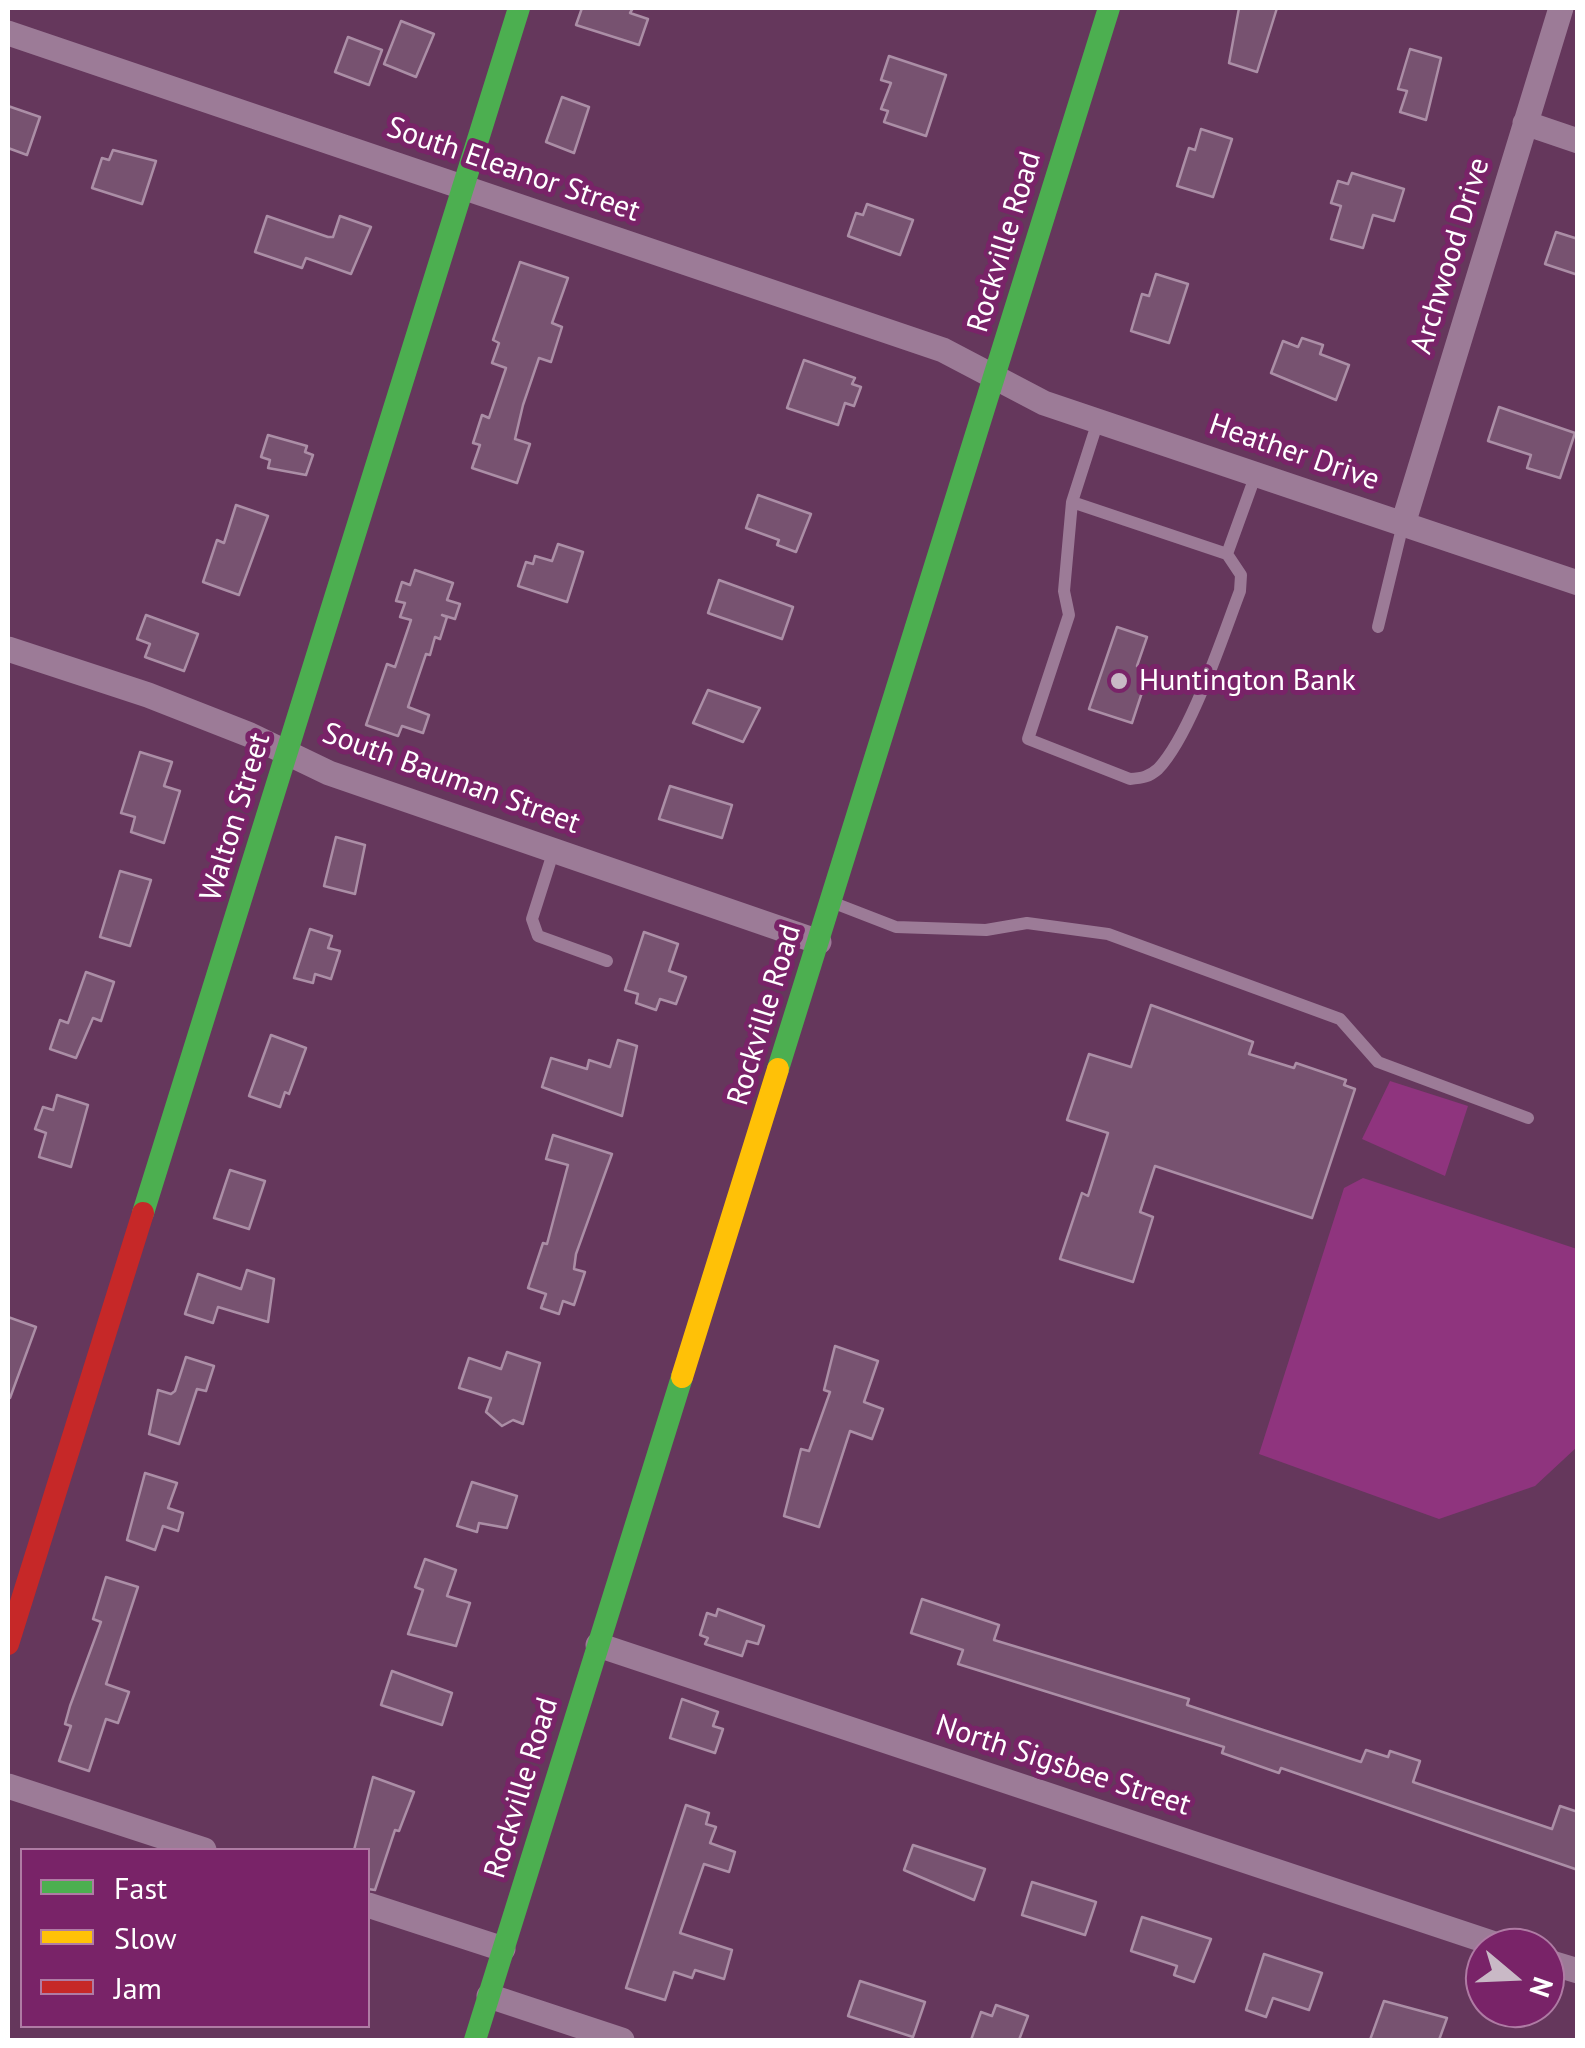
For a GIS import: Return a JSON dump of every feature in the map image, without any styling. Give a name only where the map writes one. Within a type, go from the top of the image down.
[{"type":"main road","name":"Walton Street","points":[[8,1644],[519,8]]},
{"type":"main road","name":"Rockville Road","points":[[475,2040],[1109,8]]},
{"type":"street","name":"Archwood Drive","points":[[1404,524],[1561,8]]},
{"type":"street","name":"South Eleanor Street","points":[[8,33],[943,350],[994,375]]},
{"type":"street","points":[[1525,123],[1578,141]]},
{"type":"street","name":"Heather Drive","points":[[994,375],[1030,398],[1578,583]]},
{"type":"street","name":"South Bauman Street","points":[[8,648],[148,696],[329,772],[553,853],[819,942]]},
{"type":"street","name":"North Sigsbee Street","points":[[598,1645],[1465,1934]]},
{"type":"street","points":[[8,1786],[198,1848]]},
{"type":"street","points":[[370,1906],[503,1950]]},
{"type":"street","points":[[490,1996],[622,2040]]},
{"type":"lane","points":[[1072,502],[1227,554],[1241,575],[1240,592],[1200,694],[1160,766],[1148,777],[1130,779],[1028,739],[1069,615],[1064,591],[1072,502],[1098,421]]},
{"type":"lane","points":[[1227,554],[1256,474]]},
{"type":"lane","points":[[1378,626],[1404,524]]},
{"type":"lane","points":[[553,853],[532,919],[538,936],[607,961]]},
{"type":"lane","points":[[832,902],[896,927],[986,930],[1027,924],[1108,934],[1340,1019],[1378,1062],[1528,1118]]},
{"type":"shaded area","points":[[1390,1081],[1468,1106],[1445,1176],[1362,1139]]},
{"type":"shaded area","points":[[1363,1178],[1577,1249],[1577,1447],[1535,1486],[1439,1519],[1259,1454],[1344,1188]]},
{"type":"building","points":[[582,8],[633,8],[630,13],[648,19],[639,45],[576,25]]},
{"type":"building","points":[[1239,8],[1277,8],[1257,72],[1229,63]]},
{"type":"building","points":[[401,21],[434,34],[416,77],[384,64]]},
{"type":"building","points":[[348,37],[382,50],[369,85],[335,72]]},
{"type":"building","points":[[1410,49],[1441,58],[1426,120],[1400,112],[1407,91],[1398,89]]},
{"type":"building","points":[[889,56],[946,75],[926,136],[884,122],[888,111],[881,109],[891,83],[881,80]]},
{"type":"building","points":[[562,97],[589,107],[574,153],[546,142]]},
{"type":"building","points":[[8,106],[40,117],[27,155],[8,148]]},
{"type":"building","points":[[1201,129],[1232,139],[1213,197],[1177,186],[1189,148],[1195,150]]},
{"type":"building","points":[[113,150],[156,161],[142,204],[92,188],[102,158],[109,160]]},
{"type":"building","points":[[1352,173],[1404,189],[1394,221],[1373,215],[1363,248],[1331,239],[1341,206],[1331,203],[1338,181],[1348,184]]},
{"type":"building","points":[[867,204],[913,220],[900,255],[848,236],[856,213],[863,215]]},
{"type":"building","points":[[267,216],[328,237],[333,237],[340,216],[371,227],[351,274],[306,258],[302,268],[255,252]]},
{"type":"building","points":[[1556,232],[1578,239],[1578,275],[1545,264]]},
{"type":"building","points":[[520,262],[568,278],[552,323],[562,327],[551,362],[539,358],[523,405],[515,439],[530,444],[517,483],[472,468],[480,445],[473,443],[482,415],[489,418],[506,368],[492,363],[499,343],[493,340]]},
{"type":"building","points":[[1156,274],[1188,284],[1169,343],[1131,331],[1142,294],[1149,296]]},
{"type":"building","points":[[1302,338],[1323,345],[1320,354],[1349,365],[1336,400],[1271,373],[1283,341],[1298,347]]},
{"type":"building","points":[[804,360],[855,378],[852,384],[861,387],[854,406],[845,403],[838,425],[787,408]]},
{"type":"building","points":[[1499,407],[1575,433],[1560,478],[1527,468],[1531,455],[1488,441]]},
{"type":"building","points":[[268,435],[307,446],[305,452],[313,455],[306,475],[268,468],[270,460],[261,457]]},
{"type":"building","points":[[758,495],[811,514],[796,552],[777,545],[779,540],[746,528]]},
{"type":"building","points":[[236,505],[268,516],[239,595],[203,582],[217,540],[224,543]]},
{"type":"building","points":[[558,544],[583,552],[567,602],[518,586],[526,562],[533,564],[535,556],[552,561]]},
{"type":"building","points":[[415,570],[453,583],[447,600],[460,604],[455,619],[442,615],[447,617],[440,639],[435,637],[430,655],[426,654],[408,707],[429,715],[423,733],[402,726],[398,736],[366,725],[387,664],[395,667],[411,620],[400,617],[405,603],[396,601],[402,582],[410,585]]},
{"type":"building","points":[[719,580],[793,607],[782,639],[708,613]]},
{"type":"building","points":[[146,615],[198,634],[184,671],[145,657],[150,644],[137,639]]},
{"type":"building","name":"Huntington Bank","points":[[1117,627],[1147,637],[1137,666],[1149,671],[1132,723],[1089,709]]},
{"type":"building","points":[[708,690],[760,708],[743,742],[693,723]]},
{"type":"building","points":[[140,752],[172,762],[164,786],[180,791],[164,843],[131,832],[135,817],[121,813]]},
{"type":"building","points":[[670,786],[732,805],[722,838],[659,819]]},
{"type":"building","points":[[336,837],[365,845],[355,894],[324,886]]},
{"type":"building","points":[[120,871],[151,880],[130,946],[100,937]]},
{"type":"building","points":[[310,929],[332,936],[328,948],[340,951],[331,979],[315,974],[313,983],[294,978]]},
{"type":"building","points":[[644,932],[678,944],[669,971],[686,977],[676,1004],[660,999],[656,1010],[636,1003],[638,994],[625,990]]},
{"type":"building","points":[[86,972],[114,982],[101,1021],[93,1018],[76,1058],[50,1049],[60,1020],[68,1023]]},
{"type":"building","points":[[1151,1005],[1253,1042],[1249,1054],[1294,1068],[1296,1063],[1346,1080],[1344,1085],[1355,1089],[1312,1218],[1155,1166],[1140,1212],[1153,1217],[1133,1282],[1060,1259],[1082,1193],[1088,1196],[1108,1133],[1067,1120],[1089,1054],[1131,1067]]},
{"type":"building","points":[[271,1035],[306,1048],[280,1107],[249,1096]]},
{"type":"building","points":[[618,1040],[637,1046],[622,1116],[542,1087],[551,1058],[587,1069],[589,1060],[610,1067]]},
{"type":"building","points":[[57,1095],[88,1105],[71,1167],[39,1157],[46,1133],[35,1129],[43,1107],[53,1110]]},
{"type":"building","points":[[553,1135],[612,1154],[576,1254],[574,1269],[585,1272],[574,1305],[563,1301],[559,1314],[541,1308],[546,1294],[528,1288],[543,1243],[547,1244],[568,1165],[546,1159]]},
{"type":"building","points":[[230,1170],[265,1181],[249,1229],[214,1218]]},
{"type":"building","points":[[247,1270],[274,1279],[268,1322],[218,1307],[213,1323],[185,1314],[198,1274],[241,1289]]},
{"type":"building","points":[[8,1317],[36,1327],[10,1398],[8,1398]]},
{"type":"building","points":[[835,1346],[878,1361],[864,1402],[883,1409],[872,1439],[850,1431],[819,1527],[784,1516],[801,1449],[809,1451],[830,1392],[824,1390]]},
{"type":"building","points":[[507,1352],[540,1363],[523,1424],[513,1420],[502,1426],[486,1412],[491,1398],[459,1388],[469,1358],[501,1369]]},
{"type":"building","points":[[186,1357],[214,1366],[206,1391],[197,1389],[179,1444],[149,1434],[158,1390],[171,1394],[175,1391]]},
{"type":"building","points":[[145,1473],[177,1483],[168,1508],[183,1513],[178,1531],[163,1526],[155,1550],[127,1540]]},
{"type":"building","points":[[472,1482],[517,1496],[507,1528],[479,1523],[477,1532],[457,1526]]},
{"type":"building","points":[[425,1559],[456,1570],[447,1596],[470,1603],[456,1646],[408,1634],[423,1590],[415,1587]]},
{"type":"building","points":[[106,1577],[138,1587],[106,1684],[129,1692],[118,1723],[106,1719],[89,1771],[59,1761],[71,1726],[65,1724],[70,1706],[101,1622],[93,1619]]},
{"type":"building","points":[[922,1599],[999,1625],[994,1640],[1189,1699],[1187,1705],[1361,1762],[1366,1750],[1388,1757],[1390,1751],[1420,1761],[1413,1782],[1552,1829],[1560,1806],[1578,1812],[1578,1870],[1281,1768],[1279,1773],[1222,1753],[1224,1747],[958,1664],[963,1650],[911,1633]]},
{"type":"building","points":[[718,1609],[764,1626],[758,1644],[747,1641],[742,1656],[705,1644],[708,1638],[700,1635],[707,1613],[716,1616]]},
{"type":"building","points":[[392,1671],[452,1693],[442,1725],[381,1705]]},
{"type":"building","points":[[682,1699],[718,1712],[713,1726],[723,1729],[715,1753],[670,1738]]},
{"type":"building","points":[[373,1777],[414,1792],[399,1831],[395,1830],[375,1890],[370,1889],[370,1848],[355,1848]]},
{"type":"building","points":[[686,1805],[709,1813],[706,1824],[716,1827],[710,1843],[735,1852],[729,1872],[704,1864],[680,1933],[732,1950],[724,1979],[695,1970],[692,1978],[674,1972],[665,2000],[626,1988]]},
{"type":"building","points":[[913,1845],[985,1869],[974,1900],[904,1870]]},
{"type":"building","points":[[1032,1882],[1096,1902],[1085,1935],[1022,1915]]},
{"type":"building","points":[[1142,1917],[1211,1939],[1194,1982],[1174,1975],[1177,1966],[1131,1951]]},
{"type":"building","points":[[1264,1954],[1322,1973],[1309,2010],[1273,1998],[1266,2017],[1246,2010]]},
{"type":"building","points":[[860,1981],[925,2002],[913,2037],[848,2016]]},
{"type":"building","points":[[1384,2001],[1447,2018],[1439,2040],[1370,2040]]},
{"type":"building","points":[[996,2005],[1028,2016],[1019,2040],[971,2040],[981,2012],[992,2016]]},
{"type":"traffic: fast","points":[[143,1213],[519,8]]},
{"type":"traffic: fast","points":[[778,1069],[1109,8]]},
{"type":"traffic: fast","points":[[475,2040],[682,1377]]},
{"type":"traffic: slow","points":[[682,1377],[778,1069]]},
{"type":"traffic: jam","points":[[8,1644],[143,1213]]},
{"type":"place","name":"Huntington Bank","points":[[1119,681]]}]
